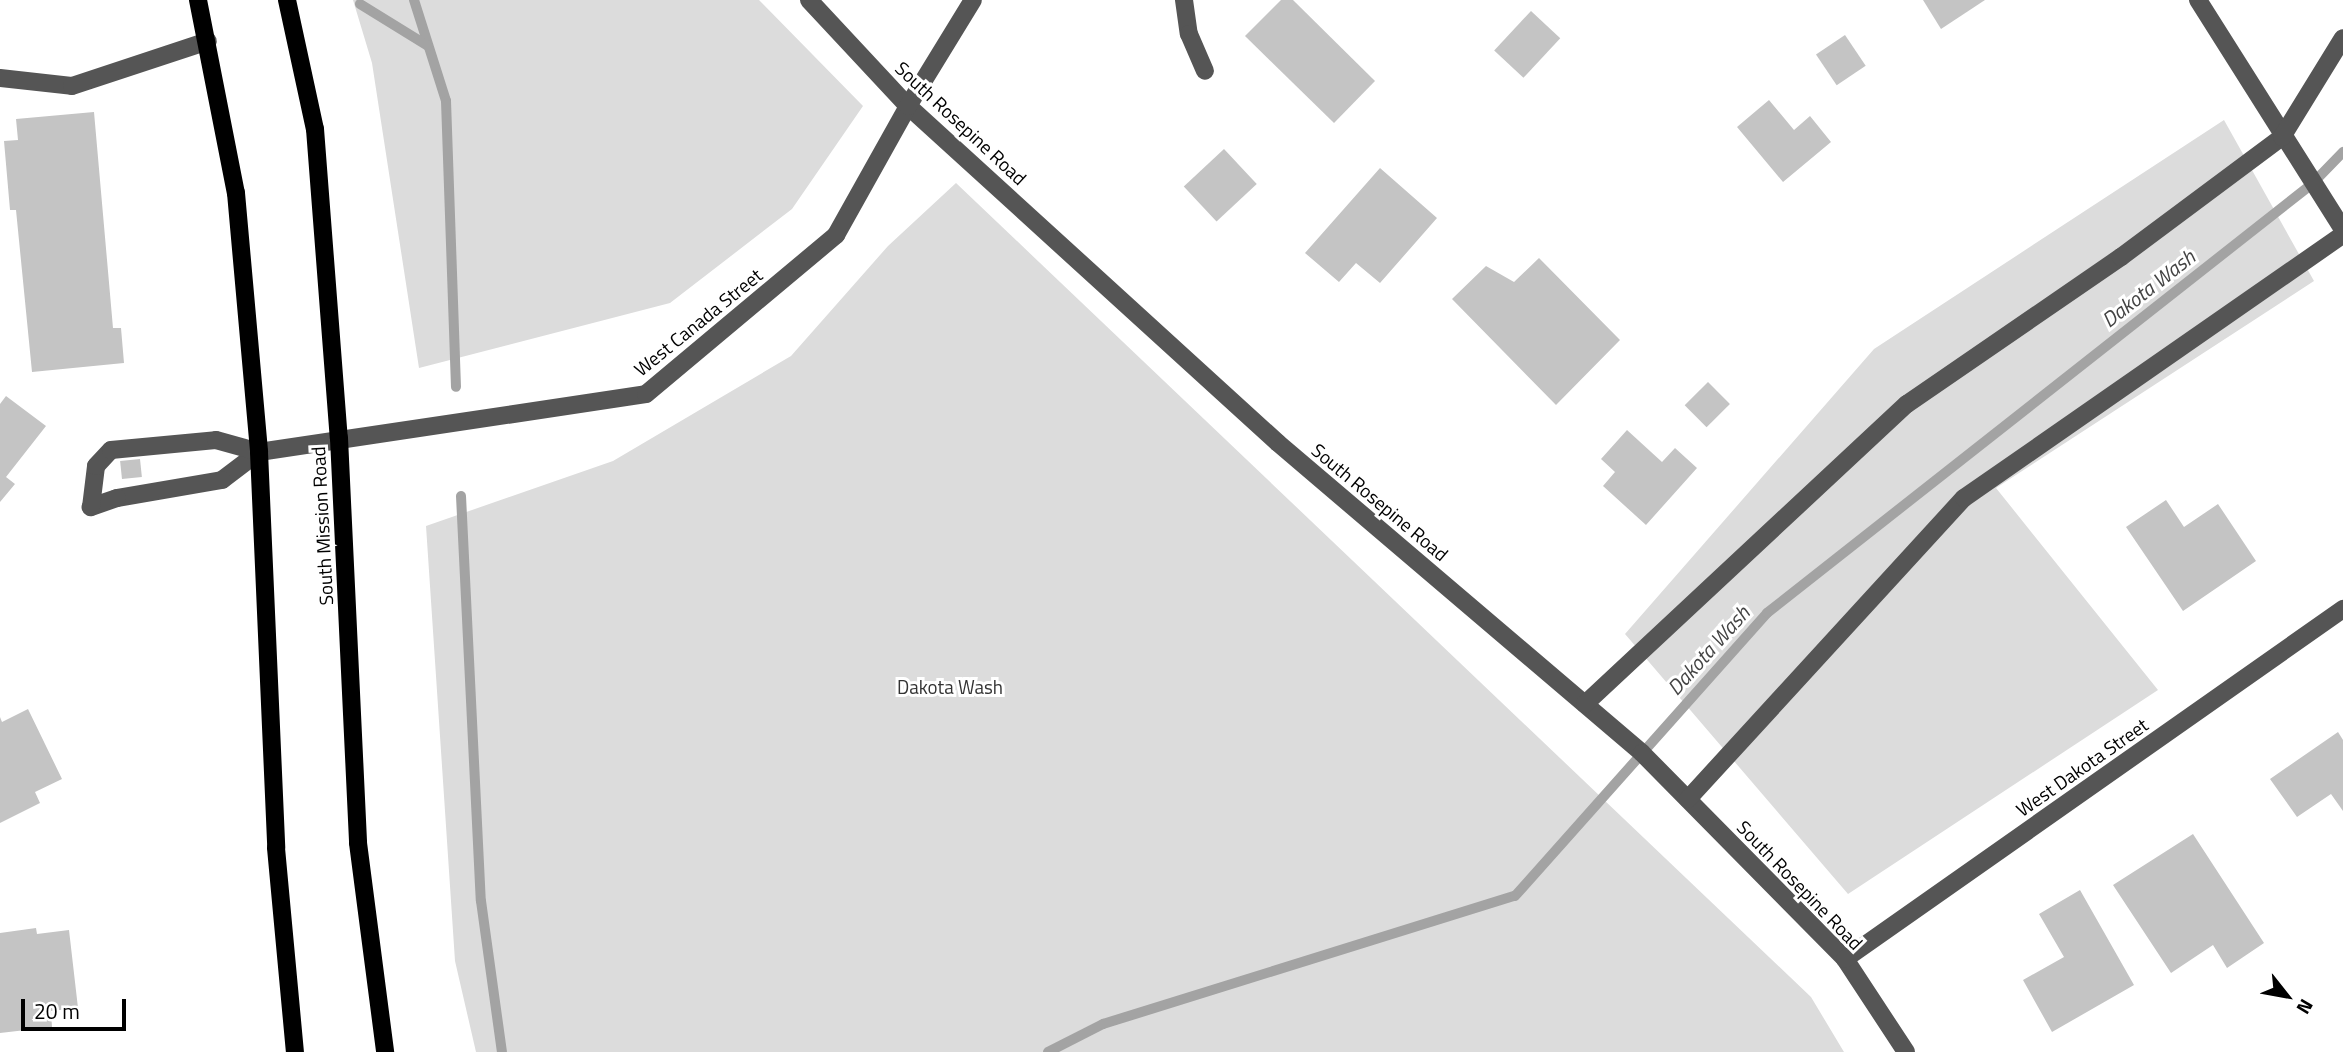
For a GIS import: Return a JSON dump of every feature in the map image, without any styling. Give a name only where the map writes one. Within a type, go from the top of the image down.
[{"type":"main road","points":[[198,0],[236,193],[259,452],[276,848],[295,1052]]},
{"type":"main road","name":"South Mission Road","points":[[287,0],[315,129],[339,438],[358,843],[384,1052]]},
{"type":"street","name":"South Rosepine Road","points":[[808,0],[908,106],[1278,443],[1642,753],[1845,959],[1906,1052]]},
{"type":"street","name":"West Canada Street","points":[[259,452],[646,394],[836,235],[908,106],[973,0]]},
{"type":"street","points":[[1184,0],[1189,34],[1205,71]]},
{"type":"street","points":[[2198,0],[2343,229]]},
{"type":"street","points":[[1585,704],[1907,404],[2122,257],[2283,136],[2343,38]]},
{"type":"street","points":[[0,78],[72,86],[106,77],[208,41]]},
{"type":"street","points":[[1688,799],[1964,498],[2343,235]]},
{"type":"street","points":[[216,440],[259,452],[222,480],[117,498],[90,507],[96,466],[111,450],[216,440]]},
{"type":"street","name":"West Dakota Street","points":[[1845,959],[2343,610]]},
{"type":"green space","points":[[353,0],[759,0],[863,106],[792,209],[670,303],[419,368],[372,63]]},
{"type":"green space","name":"Dakota Wash","points":[[2224,120],[2314,281],[1996,488],[2158,690],[1848,894],[1625,634],[1874,349]]},
{"type":"green space","name":"Dakota Wash","points":[[956,183],[1811,997],[1844,1052],[476,1052],[455,961],[426,526],[613,461],[791,356],[888,246]]},
{"type":"building","points":[[1281,0],[1293,0],[1375,81],[1334,123],[1245,36]]},
{"type":"building","points":[[1923,0],[1985,0],[1941,29]]},
{"type":"building","points":[[1531,11],[1560,38],[1523,78],[1494,50]]},
{"type":"building","points":[[1845,35],[1866,66],[1837,85],[1816,55]]},
{"type":"building","points":[[1769,100],[1794,130],[1810,116],[1831,142],[1783,182],[1737,127]]},
{"type":"building","points":[[94,112],[113,328],[121,328],[124,363],[32,372],[16,210],[10,210],[4,141],[18,140],[16,119]]},
{"type":"building","points":[[1224,149],[1257,184],[1217,222],[1184,187]]},
{"type":"building","points":[[1380,168],[1437,218],[1380,283],[1356,263],[1339,282],[1305,253]]},
{"type":"building","points":[[1539,258],[1620,340],[1556,405],[1452,299],[1486,266],[1514,282]]},
{"type":"building","points":[[1708,382],[1730,404],[1707,427],[1685,405]]},
{"type":"building","points":[[6,396],[46,426],[6,477],[15,484],[0,502],[0,404]]},
{"type":"building","points":[[1627,430],[1662,462],[1675,448],[1697,468],[1646,525],[1603,486],[1615,472],[1601,459]]},
{"type":"building","points":[[140,459],[142,477],[122,479],[120,461]]},
{"type":"building","points":[[2166,500],[2184,527],[2218,504],[2256,561],[2183,611],[2126,527]]},
{"type":"building","points":[[28,709],[62,779],[35,792],[40,803],[0,823],[0,717],[2,722]]},
{"type":"building","points":[[2338,732],[2343,740],[2343,811],[2331,794],[2297,817],[2270,779]]},
{"type":"building","points":[[2193,834],[2264,943],[2227,968],[2213,945],[2171,973],[2113,885]]},
{"type":"building","points":[[2080,890],[2134,985],[2052,1032],[2023,980],[2064,957],[2039,914]]},
{"type":"building","points":[[36,928],[37,934],[69,930],[78,1008],[51,1011],[52,1027],[0,1033],[0,933]]},
{"type":"waterway","points":[[414,0],[446,101],[456,387]]},
{"type":"waterway","points":[[360,4],[428,46]]},
{"type":"waterway","name":"Dakota Wash","points":[[1048,1052],[1103,1024],[1515,896],[1767,613],[2312,184],[2343,152]]},
{"type":"waterway","points":[[461,496],[481,901],[502,1052]]}]
